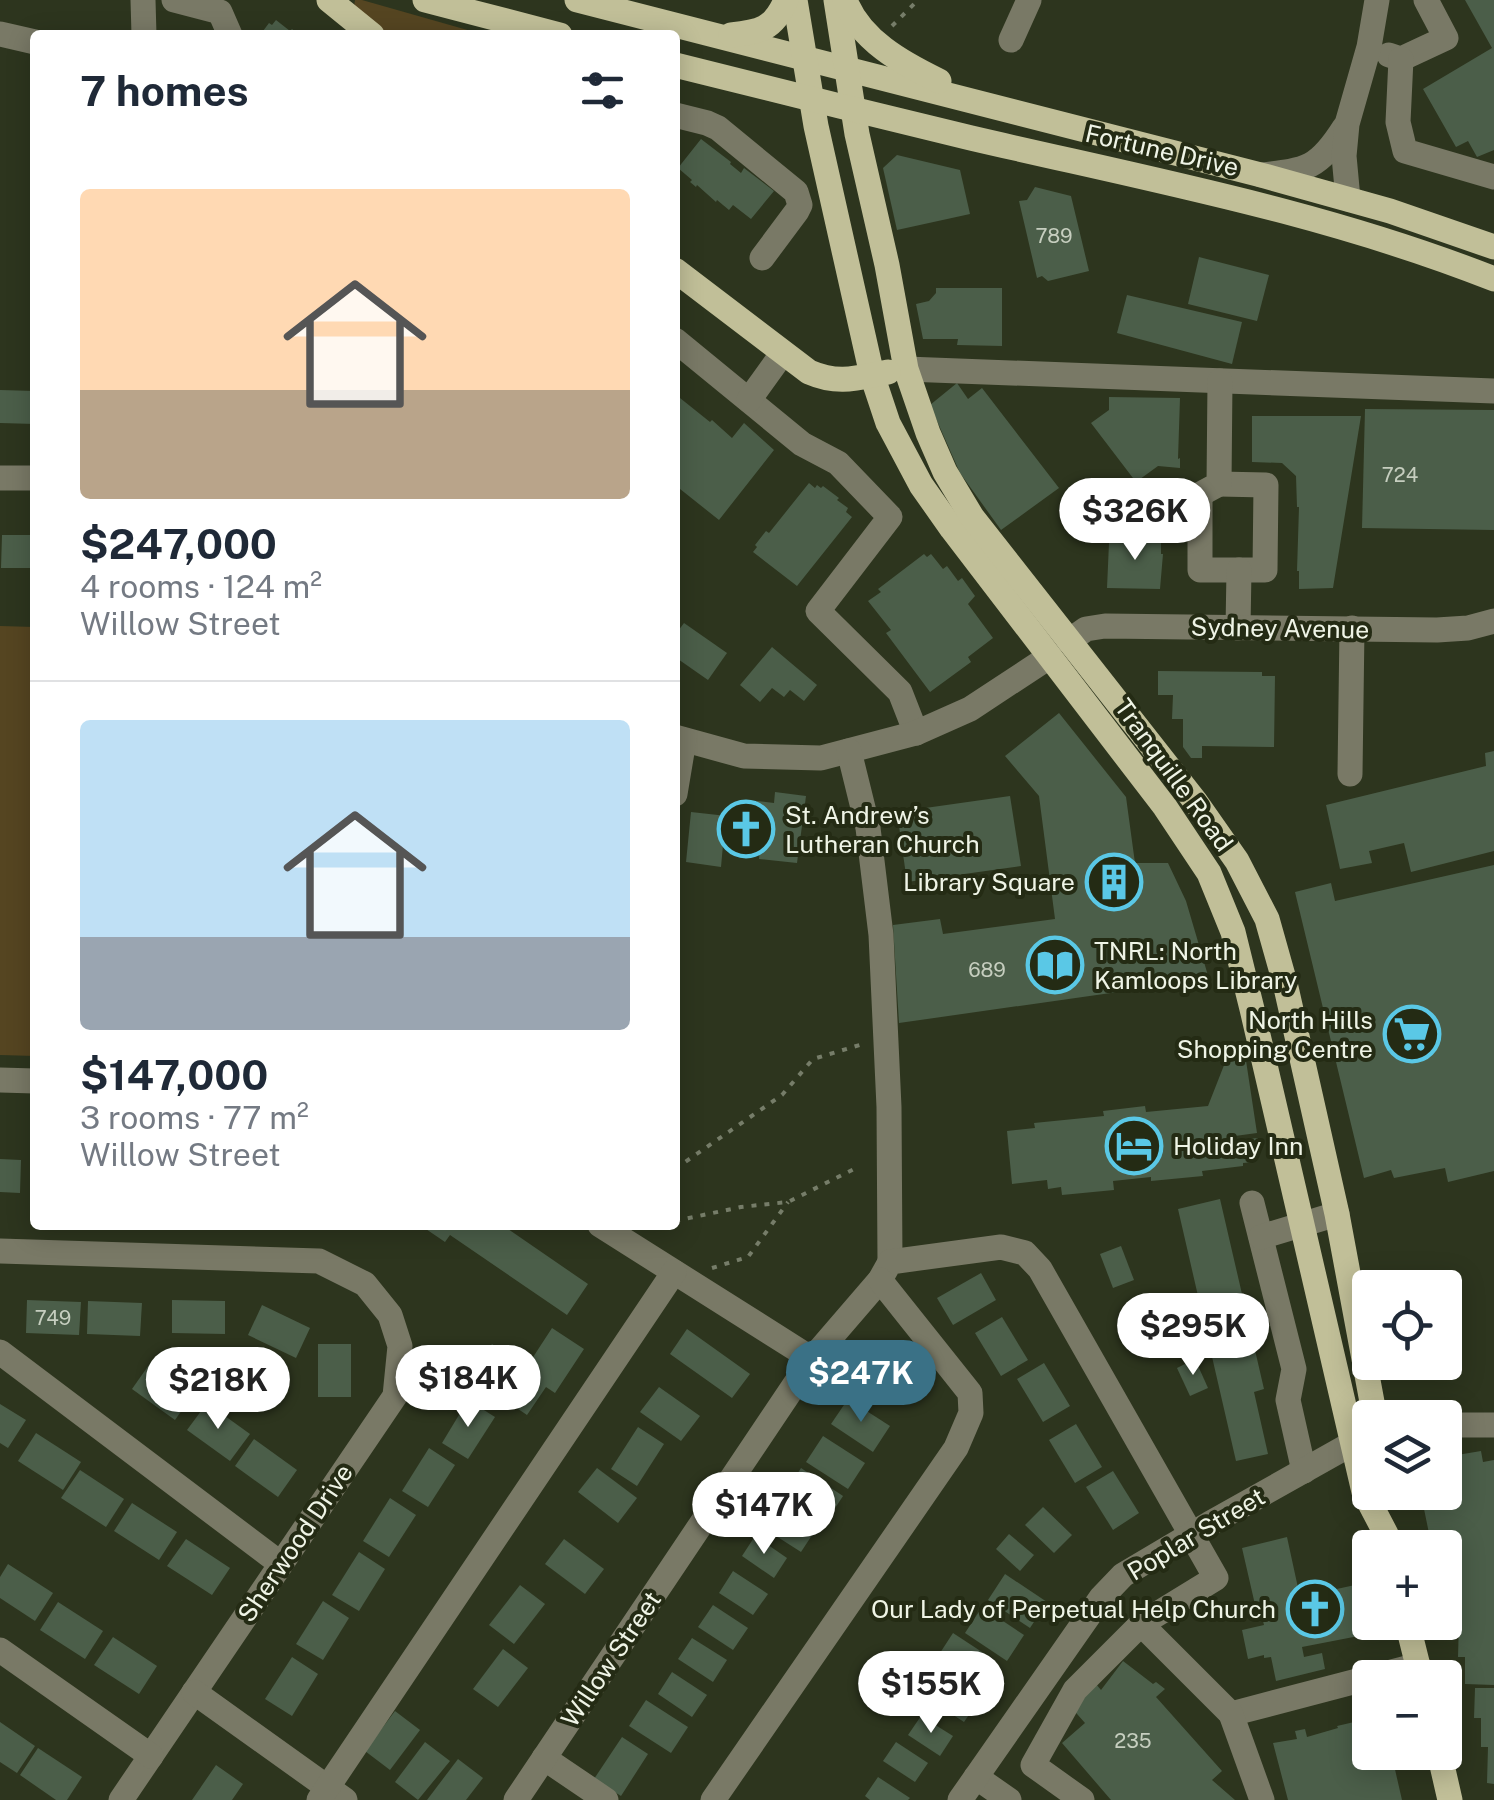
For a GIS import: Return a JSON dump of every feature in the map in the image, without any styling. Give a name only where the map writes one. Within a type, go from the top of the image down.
[{"type":"main road","points":[[329,0],[366,30]]},
{"type":"main road","points":[[577,0],[847,69]]},
{"type":"main road","points":[[721,36],[759,32],[773,22],[786,0]]},
{"type":"main road","name":"Tranquille Road","points":[[795,0],[811,99],[872,376],[888,423],[922,485],[1195,801],[1236,861],[1267,919],[1337,1214],[1372,1400]]},
{"type":"main road","name":"Tranquille Road","points":[[836,0],[853,108],[906,369],[934,446],[972,517],[1209,873],[1223,903],[1334,1360],[1352,1411]]},
{"type":"main road","points":[[846,0],[852,18],[875,42],[918,70],[984,103]]},
{"type":"main road","points":[[430,1],[541,30]]},
{"type":"main road","points":[[680,65],[811,99]]},
{"type":"main road","name":"Fortune Drive","points":[[847,69],[1261,175],[1494,247]]},
{"type":"main road","name":"Fortune Drive","points":[[811,99],[1249,201],[1383,239],[1494,279]]},
{"type":"main road","points":[[680,274],[782,354],[826,380],[846,381],[906,369]]},
{"type":"main road","points":[[1443,1770],[1450,1800]]},
{"type":"street","points":[[144,0],[144,30]]},
{"type":"street","points":[[174,0],[220,12],[228,30]]},
{"type":"street","points":[[430,1],[462,0]]},
{"type":"street","points":[[1011,40],[1029,0]]},
{"type":"street","points":[[1348,199],[1344,156],[1347,124],[1369,46],[1377,0]]},
{"type":"street","points":[[1369,46],[1401,60],[1446,38],[1426,0]]},
{"type":"street","points":[[0,34],[30,41]]},
{"type":"street","points":[[1401,60],[1398,122],[1405,151],[1494,177]]},
{"type":"street","points":[[680,116],[718,128],[796,192],[800,204],[797,211],[762,258]]},
{"type":"street","points":[[1261,175],[1312,166],[1328,153],[1347,124]]},
{"type":"street","points":[[680,344],[802,444],[838,463],[890,518],[818,611],[900,692],[916,733]]},
{"type":"street","points":[[749,400],[782,354]]},
{"type":"street","points":[[906,369],[1494,391]]},
{"type":"street","points":[[1152,521],[1209,489],[1266,484],[1265,570],[1200,570],[1209,489],[1220,381]]},
{"type":"street","points":[[0,478],[30,478]]},
{"type":"street","points":[[1238,628],[1239,570]]},
{"type":"street","name":"Sydney Avenue","points":[[680,738],[744,756],[821,758],[850,751],[916,733],[970,710],[1086,629],[1105,626],[1437,630],[1494,621]]},
{"type":"street","points":[[1350,774],[1352,628]]},
{"type":"street","points":[[713,1800],[956,1448],[971,1414],[970,1393],[885,1271],[889,1107],[881,935],[868,828],[850,751]]},
{"type":"street","points":[[0,1080],[30,1081]]},
{"type":"street","points":[[1252,1203],[1294,1369],[1288,1400],[1304,1470]]},
{"type":"street","points":[[1261,1237],[1337,1214]]},
{"type":"street","points":[[608,1230],[812,1359]]},
{"type":"street","points":[[885,1271],[1001,1247],[1026,1253],[1057,1295],[1216,1578],[1141,1624],[1075,1690],[1033,1765],[1082,1800]]},
{"type":"street","name":"Sherwood Drive","points":[[0,1250],[319,1261],[364,1284],[390,1315],[400,1346],[395,1396],[121,1800]]},
{"type":"street","name":"Willow Street","points":[[516,1800],[812,1359],[885,1271]]},
{"type":"street","points":[[194,1692],[331,1796],[674,1272]]},
{"type":"street","points":[[0,1352],[281,1564]]},
{"type":"street","points":[[1294,1369],[1334,1360]]},
{"type":"street","points":[[1462,1425],[1494,1425]]},
{"type":"street","name":"Poplar Street","points":[[960,1800],[1100,1598],[1123,1575],[1352,1444]]},
{"type":"street","points":[[1141,1624],[1231,1714],[1262,1800]]},
{"type":"street","points":[[0,1650],[151,1756]]},
{"type":"street","points":[[1231,1714],[1352,1686]]},
{"type":"street","points":[[544,1758],[606,1800]]},
{"type":"street","points":[[976,1777],[1009,1800]]},
{"type":"path","points":[[680,1166],[782,1095],[813,1059],[865,1043]]},
{"type":"path","points":[[680,1220],[788,1202],[856,1168]]},
{"type":"path","points":[[702,1271],[748,1257],[788,1202]]},
{"type":"shaded area","points":[[355,0],[362,0],[467,30],[382,30],[354,7]]},
{"type":"shaded area","points":[[0,626],[30,627],[30,1056],[0,1055]]},
{"type":"building","points":[[1465,0],[1494,0],[1494,150],[1477,157],[1468,141],[1456,147],[1423,89],[1492,48]]},
{"type":"building","points":[[276,20],[289,30],[264,30],[269,23],[272,25]]},
{"type":"building","points":[[701,139],[741,173],[744,168],[774,191],[751,219],[733,205],[729,210],[696,187],[680,165]]},
{"type":"building","points":[[897,155],[960,170],[970,214],[897,230],[883,168]]},
{"type":"building","points":[[1035,187],[1071,196],[1089,271],[1048,281],[1042,276],[1037,278],[1019,201],[1027,200]]},
{"type":"building","points":[[1199,257],[1269,275],[1257,321],[1188,304]]},
{"type":"building","points":[[936,288],[1002,288],[1002,346],[957,345],[958,339],[923,339],[916,304],[929,301]]},
{"type":"building","points":[[1127,295],[1242,322],[1232,364],[1117,333]]},
{"type":"building","points":[[957,383],[968,399],[982,388],[1059,488],[1001,530],[960,473],[930,405]]},
{"type":"building","points":[[0,390],[30,391],[30,424],[0,423]]},
{"type":"building","points":[[1109,397],[1180,398],[1180,468],[1158,466],[1136,482],[1091,423],[1109,410]]},
{"type":"building","points":[[680,398],[732,438],[744,423],[774,450],[719,520],[680,489]]},
{"type":"building","points":[[1365,409],[1494,410],[1494,530],[1362,528]]},
{"type":"building","points":[[1252,416],[1361,416],[1333,588],[1299,589],[1296,476],[1282,463],[1252,462]]},
{"type":"building","points":[[809,483],[815,488],[823,486],[839,498],[852,517],[797,586],[753,552],[766,531],[769,533]]},
{"type":"building","points":[[2,535],[30,535],[30,568],[1,568]]},
{"type":"building","points":[[1116,537],[1161,539],[1160,589],[1107,588],[1109,543]]},
{"type":"building","points":[[924,554],[931,554],[943,569],[947,566],[958,581],[962,578],[975,596],[968,604],[993,638],[968,657],[971,662],[930,692],[886,633],[891,630],[868,601]]},
{"type":"building","points":[[684,623],[727,653],[708,680],[680,660],[680,628]]},
{"type":"building","points":[[772,647],[817,685],[804,701],[790,690],[784,697],[772,688],[760,702],[740,685]]},
{"type":"building","points":[[1158,671],[1262,672],[1262,676],[1275,676],[1274,747],[1202,746],[1202,758],[1191,758],[1183,747],[1183,719],[1172,719],[1173,695],[1158,695]]},
{"type":"building","name":"Library Square","points":[[1059,713],[1126,797],[1135,863],[1168,863],[1186,901],[1209,979],[899,1023],[893,925],[940,919],[943,934],[1055,919],[1039,796],[1005,756]]},
{"type":"building","points":[[1494,751],[1494,851],[1411,872],[1404,843],[1369,851],[1372,863],[1340,869],[1326,805],[1486,766],[1485,753]]},
{"type":"building","name":"St. Andrew’s Lutheran Church","points":[[775,792],[806,796],[797,863],[759,859],[760,847],[723,845],[721,867],[686,862],[691,812],[754,819],[757,801],[774,803]]},
{"type":"building","points":[[1010,796],[1021,866],[907,882],[897,812]]},
{"type":"building","name":"North Hills Shopping Centre","points":[[1494,865],[1494,1171],[1448,1182],[1445,1168],[1394,1178],[1391,1170],[1364,1178],[1295,892],[1331,883],[1335,901]]},
{"type":"building","name":"Holiday Inn","points":[[1245,1054],[1257,1133],[1235,1136],[1235,1140],[1258,1138],[1260,1151],[1253,1152],[1254,1162],[1202,1171],[1203,1176],[1113,1181],[1114,1190],[1062,1195],[1061,1187],[1048,1189],[1047,1180],[1012,1184],[1007,1131],[1035,1128],[1034,1123],[1104,1116],[1103,1111],[1145,1106],[1146,1112],[1208,1106],[1228,1055]]},
{"type":"building","points":[[0,1159],[21,1160],[20,1193],[0,1192]]},
{"type":"building","points":[[1220,1199],[1264,1389],[1254,1392],[1268,1454],[1236,1461],[1178,1209]]},
{"type":"building","points":[[427,1230],[509,1230],[588,1284],[567,1315],[450,1235],[445,1242]]},
{"type":"building","points":[[1121,1246],[1134,1280],[1113,1288],[1100,1254]]},
{"type":"building","points":[[981,1273],[996,1300],[953,1325],[937,1298]]},
{"type":"building","points":[[27,1300],[81,1302],[79,1335],[26,1333]]},
{"type":"building","points":[[172,1300],[225,1301],[225,1334],[172,1333]]},
{"type":"building","points":[[88,1301],[142,1303],[140,1336],[87,1334]]},
{"type":"building","points":[[262,1305],[310,1328],[296,1358],[248,1335]]},
{"type":"building","points":[[1002,1317],[1028,1360],[1001,1376],[975,1333]]},
{"type":"building","points":[[552,1328],[584,1349],[555,1393],[546,1387],[527,1415],[470,1377],[492,1344],[524,1371]]},
{"type":"building","points":[[687,1329],[750,1374],[732,1398],[670,1354]]},
{"type":"building","points":[[895,1340],[920,1358],[891,1399],[866,1381]]},
{"type":"building","points":[[318,1344],[351,1344],[351,1397],[318,1397]]},
{"type":"building","points":[[1195,1359],[1208,1388],[1190,1396],[1177,1368]]},
{"type":"building","points":[[151,1362],[194,1393],[175,1420],[132,1389]]},
{"type":"building","points":[[1044,1363],[1070,1406],[1043,1422],[1017,1379]]},
{"type":"building","points":[[659,1387],[700,1416],[681,1441],[640,1412]]},
{"type":"building","points":[[848,1399],[890,1426],[873,1452],[831,1424]]},
{"type":"building","points":[[468,1400],[495,1417],[468,1459],[442,1443]]},
{"type":"building","points":[[207,1403],[250,1434],[230,1461],[187,1430]]},
{"type":"building","points":[[0,1404],[26,1420],[8,1448],[0,1443]]},
{"type":"building","points":[[1076,1424],[1102,1467],[1075,1483],[1049,1440]]},
{"type":"building","points":[[638,1427],[664,1444],[637,1486],[611,1469]]},
{"type":"building","points":[[36,1433],[81,1462],[63,1490],[18,1461]]},
{"type":"building","points":[[823,1436],[865,1463],[848,1489],[806,1462]]},
{"type":"building","points":[[254,1439],[297,1470],[278,1497],[235,1466]]},
{"type":"building","points":[[429,1448],[455,1465],[428,1507],[402,1491]]},
{"type":"building","points":[[1481,1451],[1483,1462],[1494,1460],[1494,1685],[1465,1684],[1465,1657],[1458,1657],[1458,1640],[1462,1640],[1462,1530],[1428,1530],[1424,1510],[1462,1510],[1462,1454]]},
{"type":"building","points":[[597,1468],[637,1498],[618,1523],[578,1492]]},
{"type":"building","points":[[801,1468],[843,1496],[826,1522],[784,1495]]},
{"type":"building","points":[[80,1470],[124,1499],[106,1527],[61,1498]]},
{"type":"building","points":[[1113,1471],[1139,1513],[1113,1530],[1086,1487]]},
{"type":"building","points":[[390,1498],[416,1515],[389,1557],[363,1541]]},
{"type":"building","points":[[776,1499],[818,1526],[801,1552],[759,1525]]},
{"type":"building","points":[[132,1503],[177,1532],[159,1560],[114,1531]]},
{"type":"building","points":[[1043,1507],[1072,1535],[1054,1553],[1025,1525]]},
{"type":"building","points":[[1009,1534],[1034,1555],[1020,1571],[996,1549]]},
{"type":"building","points":[[755,1536],[787,1558],[774,1578],[742,1556]]},
{"type":"building","name":"Our Lady of Perpetual Help Church","points":[[1287,1537],[1300,1597],[1352,1586],[1352,1637],[1302,1647],[1304,1657],[1322,1653],[1325,1669],[1276,1681],[1271,1657],[1248,1659],[1242,1630],[1264,1625],[1260,1609],[1256,1609],[1242,1548]]},
{"type":"building","points":[[186,1539],[230,1568],[212,1595],[167,1566]]},
{"type":"building","points":[[564,1539],[604,1569],[585,1594],[545,1564]]},
{"type":"building","points":[[359,1552],[385,1569],[359,1611],[332,1595]]},
{"type":"building","points":[[8,1564],[53,1593],[35,1621],[0,1598],[0,1577]]},
{"type":"building","points":[[733,1571],[768,1594],[753,1615],[719,1593]]},
{"type":"building","points":[[1005,1574],[1047,1602],[1030,1628],[988,1600]]},
{"type":"building","points":[[520,1585],[545,1604],[514,1644],[489,1625]]},
{"type":"building","points":[[323,1601],[349,1618],[323,1660],[296,1644]]},
{"type":"building","points":[[58,1602],[103,1631],[85,1659],[40,1630]]},
{"type":"building","points":[[713,1605],[748,1628],[733,1650],[698,1627]]},
{"type":"building","points":[[982,1607],[1024,1635],[1007,1661],[965,1633]]},
{"type":"building","points":[[953,1633],[985,1654],[972,1673],[940,1653]]},
{"type":"building","points":[[113,1637],[157,1666],[139,1694],[94,1665]]},
{"type":"building","points":[[692,1638],[727,1660],[713,1682],[678,1659]]},
{"type":"building","points":[[503,1649],[528,1668],[498,1707],[473,1689]]},
{"type":"building","points":[[292,1657],[318,1674],[292,1716],[265,1699]]},
{"type":"building","points":[[1123,1661],[1165,1689],[1156,1697],[1222,1771],[1212,1780],[1235,1800],[1111,1800],[1062,1743],[1085,1723],[1070,1706],[1096,1684],[1101,1690]]},
{"type":"building","points":[[672,1672],[707,1695],[692,1717],[658,1694]]},
{"type":"building","points":[[945,1682],[977,1703],[964,1722],[932,1701]]},
{"type":"building","points":[[1475,1688],[1494,1688],[1494,1784],[1487,1783],[1488,1747],[1481,1747],[1481,1718],[1474,1718]]},
{"type":"building","points":[[646,1700],[688,1727],[671,1753],[629,1726]]},
{"type":"building","points":[[395,1711],[420,1730],[390,1770],[365,1751]]},
{"type":"building","points":[[921,1716],[953,1736],[940,1756],[908,1735]]},
{"type":"building","points":[[0,1722],[35,1746],[17,1773],[0,1762]]},
{"type":"building","points":[[1352,1722],[1352,1770],[1395,1770],[1402,1800],[1288,1800],[1273,1743],[1297,1739],[1295,1731],[1305,1729],[1307,1737]]},
{"type":"building","points":[[622,1737],[648,1754],[621,1796],[594,1779]]},
{"type":"building","points":[[425,1742],[450,1761],[418,1800],[395,1782]]},
{"type":"building","points":[[896,1742],[928,1763],[915,1782],[883,1761]]},
{"type":"building","points":[[38,1748],[82,1777],[67,1800],[56,1800],[20,1775]]},
{"type":"building","points":[[458,1759],[483,1778],[466,1800],[427,1800]]},
{"type":"building","points":[[216,1765],[243,1784],[232,1800],[192,1800]]},
{"type":"building","points":[[878,1777],[910,1798],[870,1800],[865,1796]]},
{"type":"place","name":"St. Andrew’s Lutheran Church","points":[[746,829]]},
{"type":"place","name":"Library Square","points":[[1114,882]]},
{"type":"place","name":"TNRL: North Kamloops Library","points":[[1055,965]]},
{"type":"place","name":"North Hills Shopping Centre","points":[[1412,1034]]},
{"type":"place","name":"Holiday Inn","points":[[1134,1146]]},
{"type":"place","name":"Our Lady of Perpetual Help Church","points":[[1315,1609]]}]
